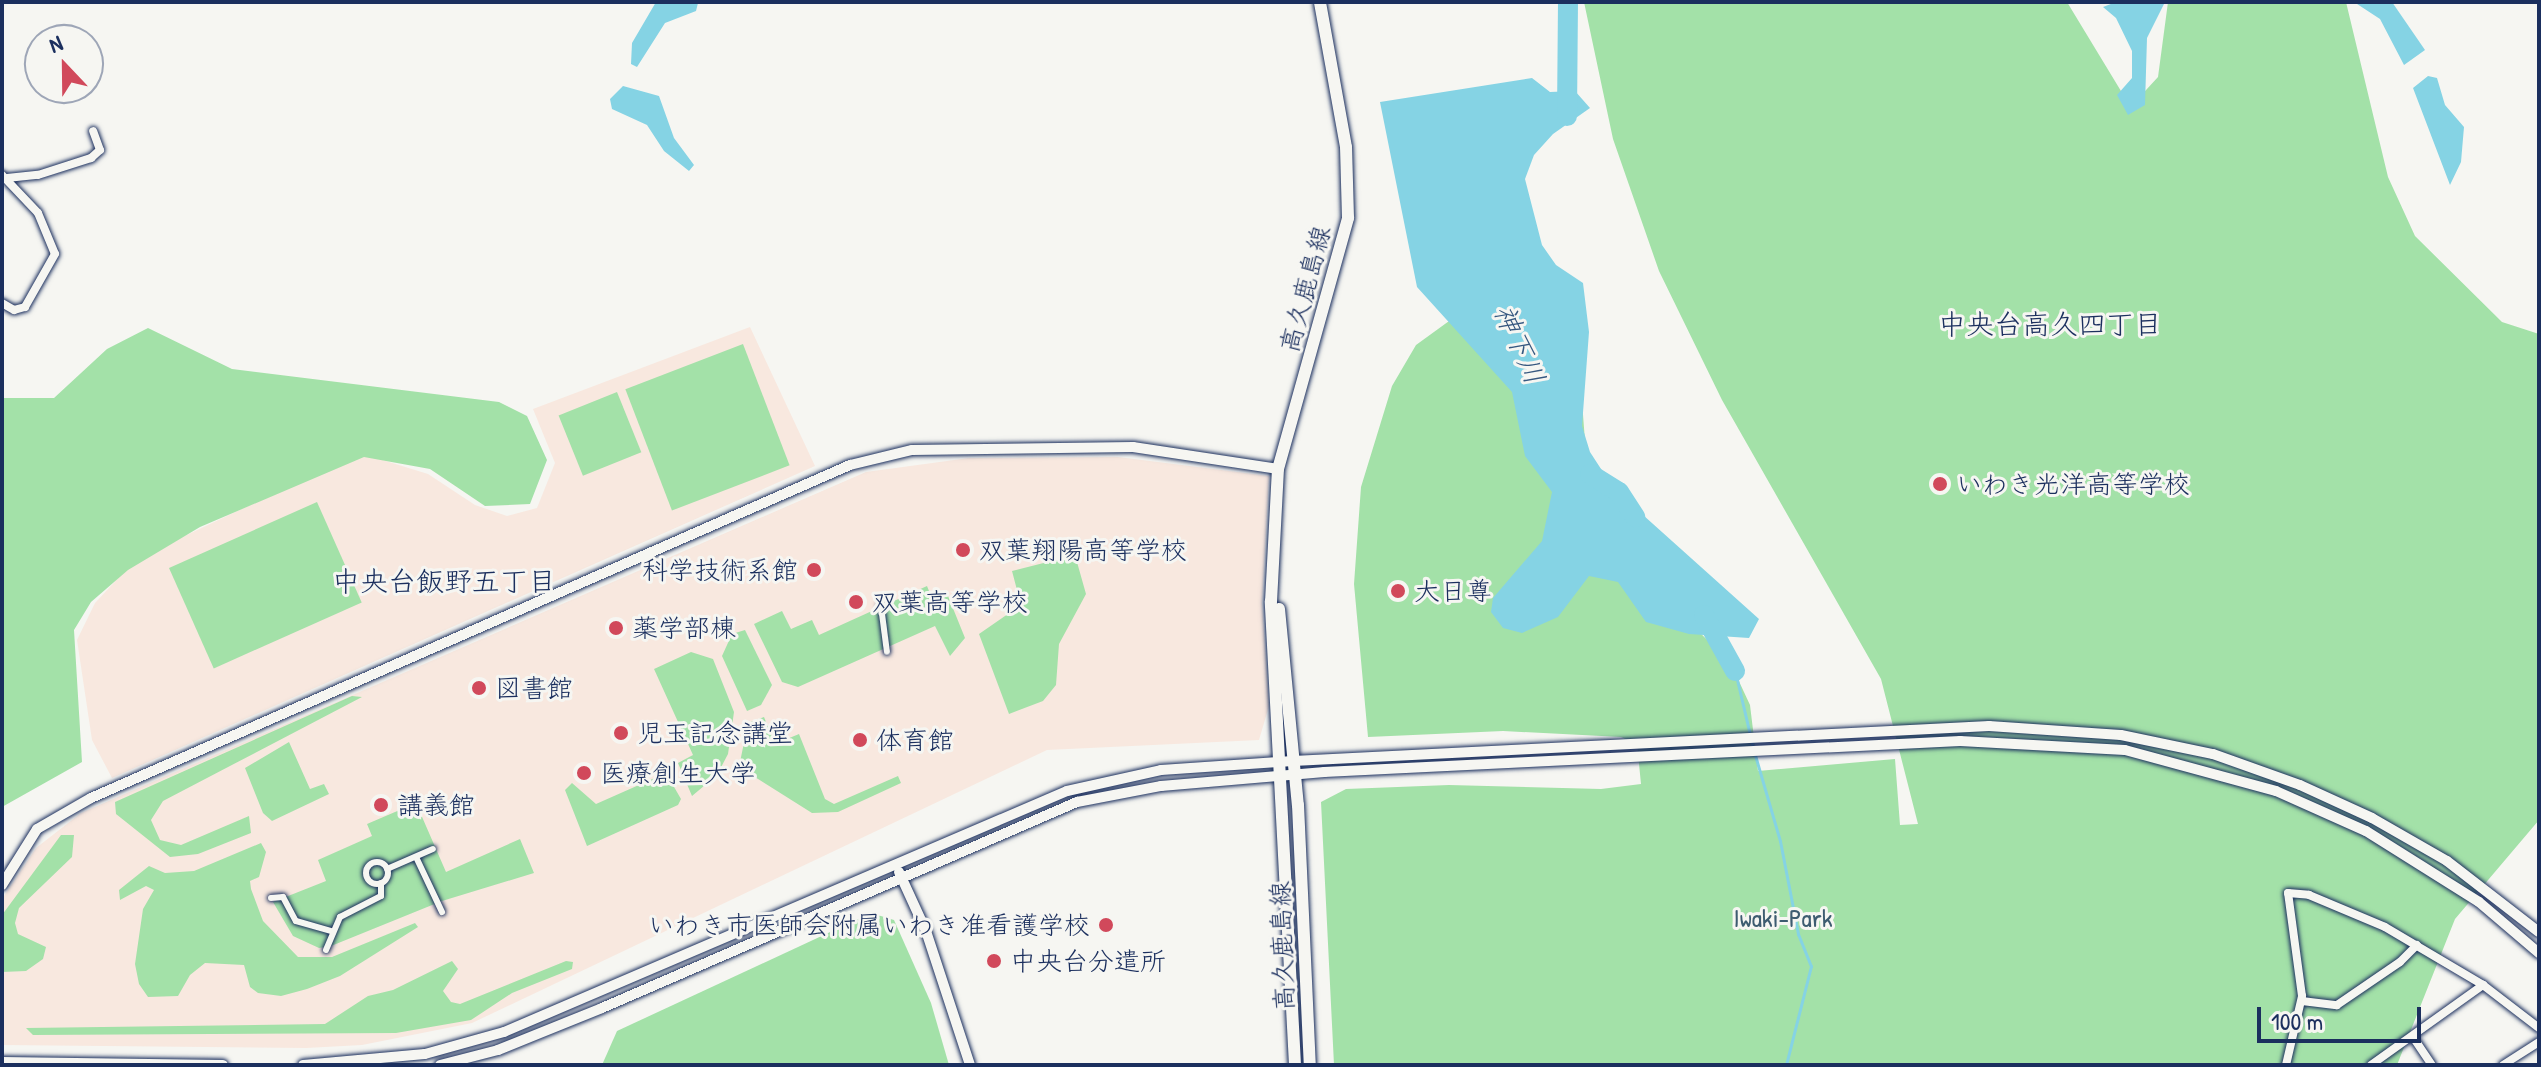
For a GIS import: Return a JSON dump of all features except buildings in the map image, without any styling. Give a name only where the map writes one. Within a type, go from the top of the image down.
[{"type":"main road","name":"高久鹿島線","points":[[1295,1065],[1277,762],[1273,586],[1278,469],[1348,218],[1346,147],[1320,2]]},
{"type":"main road","name":"高久鹿島線","points":[[1273,586],[1295,775],[1310,1065]]},
{"type":"street","points":[[4,176],[38,175],[91,158],[100,150],[93,131]]},
{"type":"street","points":[[2,303],[14,310],[25,307],[55,254],[38,213],[4,176]]},
{"type":"street","points":[[2,885],[37,829],[91,798],[850,465],[912,450],[1133,447],[1278,469]]},
{"type":"street","points":[[881,606],[887,652]]},
{"type":"street","points":[[303,1065],[425,1054],[504,1032],[895,862],[1067,791],[1161,770],[1293,761],[1989,726],[2121,735],[2213,754],[2300,785],[2372,818],[2447,861],[2539,932]]},
{"type":"street","points":[[440,1065],[498,1050],[602,1008],[1077,802],[1161,786],[1295,775],[2007,740],[2125,750],[2209,770],[2276,791],[2366,831],[2479,902],[2539,953]]},
{"type":"street","points":[[2209,770],[2213,754]]},
{"type":"street","points":[[326,950],[331,931],[349,910],[381,896],[381,883],[387,869],[433,849]]},
{"type":"street","points":[[416,857],[442,912]]},
{"type":"street","points":[[381,883],[370,881],[366,870],[378,862],[387,869]]},
{"type":"street","points":[[895,862],[926,931],[970,1065]]},
{"type":"street","points":[[2286,1065],[2302,1001],[2288,893],[2309,895],[2353,912],[2417,945],[2483,985],[2539,1028]]},
{"type":"street","points":[[271,898],[283,897],[296,921],[331,931]]},
{"type":"street","points":[[2302,1001],[2337,1005],[2400,962],[2417,945]]},
{"type":"street","points":[[2371,1065],[2483,985]]},
{"type":"street","points":[[2413,1037],[2432,1065]]},
{"type":"street","points":[[2503,1065],[2539,1042]]},
{"type":"street","points":[[2,1062],[223,1065]]},
{"type":"shaded area","points":[[750,327],[815,466],[112,778],[92,740],[77,640],[95,603],[136,559],[360,453],[428,474],[475,505],[507,516],[537,508],[555,463],[533,409]]},
{"type":"shaded area","name":"医療創生大学","points":[[1118,457],[1269,476],[1262,603],[1269,706],[1259,740],[1047,750],[472,1023],[362,1045],[306,1048],[2,1045],[2,899],[36,848],[81,813],[866,472],[969,458]]},
{"type":"green space","name":"Iwaki-Park","points":[[1584,2],[2067,2],[2124,96],[2135,102],[2158,77],[2168,2],[2346,2],[2388,177],[2415,236],[2502,322],[2539,334],[2539,820],[2455,919],[2397,1065],[1334,1065],[1321,802],[1346,789],[1449,785],[1601,789],[1641,784],[1637,744],[1621,737],[1503,731],[1368,737],[1354,584],[1361,487],[1392,386],[1416,345],[1456,316],[1581,388],[1588,481],[1696,629],[1730,662],[1750,705],[1758,771],[1895,759],[1900,825],[1918,824],[1881,679],[1722,400],[1659,271],[1613,139]]},
{"type":"green space","points":[[148,328],[232,369],[499,402],[527,416],[547,460],[530,504],[485,506],[430,469],[364,457],[200,527],[128,570],[91,602],[74,630],[82,762],[2,807],[2,398],[54,398],[107,349]]},
{"type":"green space","points":[[743,344],[790,465],[672,511],[625,389]]},
{"type":"green space","points":[[617,392],[641,452],[583,476],[559,416]]},
{"type":"green space","points":[[317,502],[362,602],[214,668],[169,568]]},
{"type":"green space","points":[[1075,555],[1086,594],[1059,644],[1056,685],[1043,701],[1009,714],[979,634],[1021,605],[1012,571]]},
{"type":"green space","points":[[927,586],[931,596],[946,591],[965,638],[950,656],[935,626],[798,687],[782,682],[754,624],[782,611],[791,629],[812,620],[819,635]]},
{"type":"green space","points":[[745,630],[772,685],[761,705],[747,711],[722,656],[732,634]]},
{"type":"green space","points":[[691,652],[713,659],[734,712],[728,754],[717,775],[692,796],[678,763],[693,755],[654,669]]},
{"type":"green space","points":[[352,696],[362,697],[163,801],[151,820],[160,840],[181,845],[249,816],[251,833],[198,854],[170,857],[116,814],[115,802]]},
{"type":"green space","points":[[764,717],[775,744],[799,734],[825,799],[834,804],[898,776],[901,783],[838,812],[812,813],[739,767],[748,723]]},
{"type":"green space","points":[[289,742],[310,789],[324,784],[329,794],[272,821],[263,813],[245,768]]},
{"type":"green space","points":[[666,773],[681,799],[678,805],[587,846],[565,790],[572,783],[596,804]]},
{"type":"green space","points":[[416,803],[446,872],[520,839],[534,873],[442,901],[331,946],[319,948],[293,936],[273,902],[326,881],[318,860],[372,836],[367,824]]},
{"type":"green space","points":[[61,835],[74,835],[72,857],[19,908],[15,923],[18,934],[46,947],[43,959],[26,971],[2,972],[2,915]]},
{"type":"green space","points":[[261,843],[266,852],[259,877],[250,881],[251,889],[263,921],[298,957],[332,957],[415,923],[418,927],[340,976],[281,996],[258,993],[250,987],[244,965],[205,963],[190,975],[178,996],[148,997],[139,984],[135,964],[143,909],[154,890],[146,886],[120,900],[119,890],[149,866],[165,873],[194,871]]},
{"type":"green space","points":[[871,913],[894,920],[931,1003],[949,1065],[602,1065],[617,1031]]},
{"type":"green space","points":[[452,961],[458,969],[443,991],[451,1002],[460,1004],[566,961],[573,962],[572,969],[512,993],[471,1020],[396,1033],[33,1035],[26,1028],[325,1024],[368,996],[393,990]]},
{"type":"water","points":[[656,2],[698,3],[696,11],[665,23],[637,67],[631,64],[632,43]]},
{"type":"water","points":[[2116,2],[2165,2],[2147,38],[2145,105],[2128,115],[2117,95],[2132,78],[2132,51],[2116,18],[2103,7]]},
{"type":"water","points":[[2354,2],[2392,2],[2425,50],[2404,65],[2380,19]]},
{"type":"water","points":[[2428,76],[2437,78],[2445,105],[2464,127],[2461,162],[2450,185],[2413,88]]},
{"type":"water","points":[[1532,78],[1550,92],[1575,91],[1590,108],[1553,134],[1534,155],[1525,179],[1542,245],[1556,265],[1583,283],[1589,332],[1582,426],[1590,452],[1614,489],[1759,619],[1749,638],[1689,634],[1646,622],[1618,582],[1589,576],[1558,617],[1522,633],[1503,628],[1491,612],[1493,598],[1542,541],[1552,492],[1525,456],[1512,392],[1417,287],[1380,102]]},
{"type":"water","points":[[623,86],[659,96],[674,138],[694,165],[689,171],[664,151],[647,125],[612,109],[610,99]]},
{"type":"waterway","name":"神下川","points":[[1567,116],[1568,2]]},
{"type":"waterway","name":"神下川","points":[[1590,474],[1619,492],[1635,517]]},
{"type":"waterway","name":"神下川","points":[[1704,615],[1735,671]]},
{"type":"waterway","points":[[1735,671],[1753,748]]},
{"type":"waterway","points":[[1755,755],[1780,841],[1798,934],[1811,966],[1786,1065]]},
{"type":"place","name":"いわき光洋高等学校","points":[[1940,484]]},
{"type":"place","name":"双葉翔陽高等学校","points":[[963,550]]},
{"type":"place","name":"科学技術系館","points":[[814,570]]},
{"type":"place","name":"大日尊","points":[[1398,591]]},
{"type":"place","name":"双葉高等学校","points":[[856,602]]},
{"type":"place","name":"薬学部棟","points":[[616,628]]},
{"type":"place","name":"図書館","points":[[479,688]]},
{"type":"place","name":"児玉記念講堂","points":[[621,733]]},
{"type":"place","name":"体育館","points":[[860,740]]},
{"type":"place","name":"医療創生大学","points":[[584,773]]},
{"type":"place","name":"講義館","points":[[381,805]]},
{"type":"place","name":"いわき市医師会附属いわき准看護学校","points":[[1106,925]]},
{"type":"place","name":"中央台分遣所","points":[[994,961]]},
{"type":"district","name":"中央台高久四丁目","points":[[2050,324]]},
{"type":"district","name":"中央台飯野五丁目","points":[[444,581]]}]
